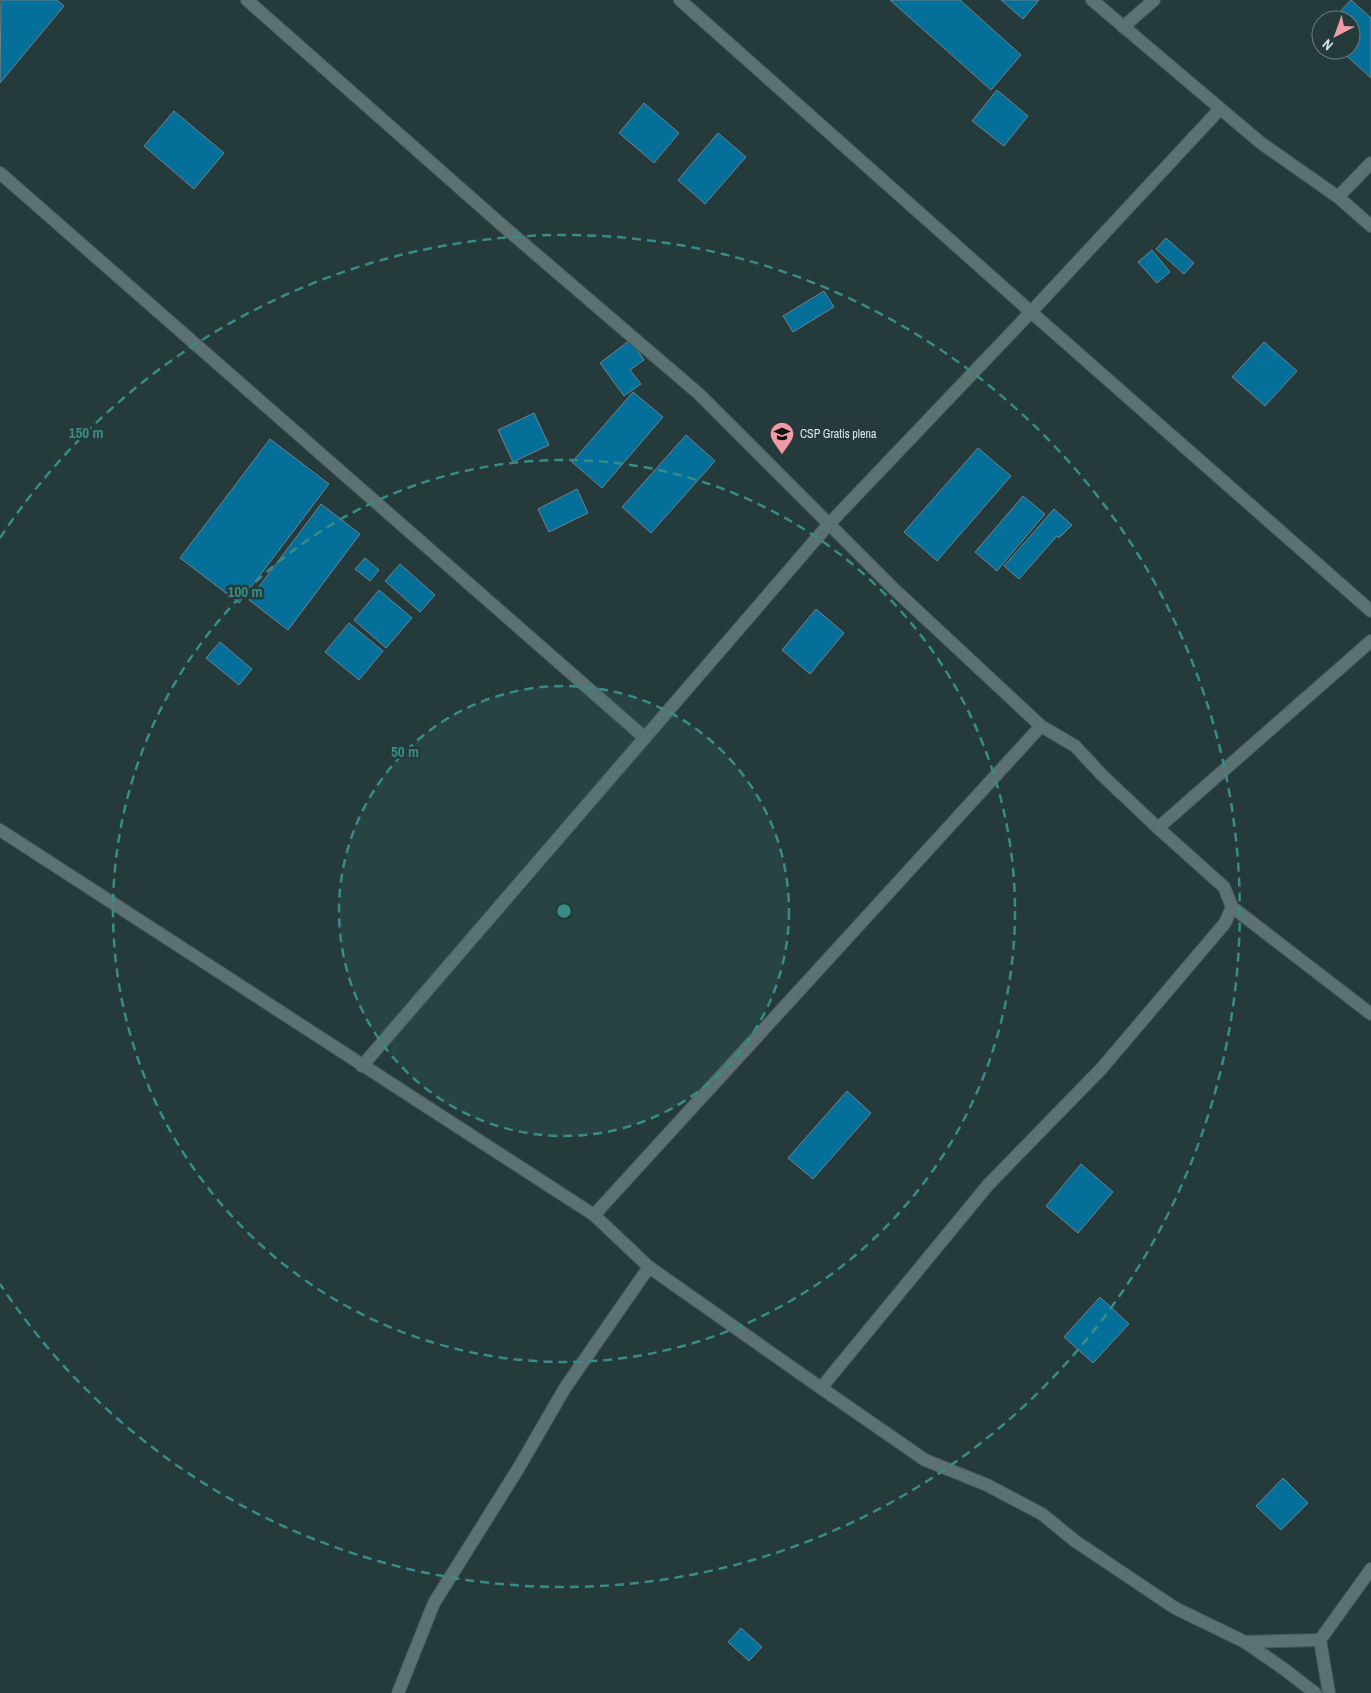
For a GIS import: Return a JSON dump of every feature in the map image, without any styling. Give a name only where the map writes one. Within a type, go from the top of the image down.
[{"type":"street","points":[[247,0],[503,226],[699,394],[894,589],[1041,726],[1075,746],[1102,775],[1158,828],[1224,887],[1232,907],[1371,1014]]},
{"type":"street","points":[[680,0],[1371,611]]},
{"type":"street","points":[[1092,0],[1220,109],[1262,143],[1338,197],[1371,226]]},
{"type":"street","points":[[1123,27],[1154,0]]},
{"type":"street","points":[[362,1066],[829,524],[1031,312],[1220,109]]},
{"type":"street","points":[[1338,197],[1371,163]]},
{"type":"street","points":[[0,173],[645,738]]},
{"type":"street","points":[[1158,828],[1371,641]]},
{"type":"street","points":[[594,1215],[1041,726]]},
{"type":"street","points":[[0,830],[594,1215],[649,1267],[925,1460],[987,1485],[1042,1514],[1075,1541],[1175,1608],[1244,1642],[1284,1668],[1315,1693]]},
{"type":"street","points":[[821,1388],[988,1185],[1102,1068],[1225,923],[1232,907]]},
{"type":"street","points":[[398,1693],[434,1603],[518,1469],[565,1388],[649,1267]]},
{"type":"street","points":[[1329,1693],[1320,1640],[1371,1570]]},
{"type":"street","points":[[1244,1642],[1320,1640]]},
{"type":"building","points":[[1,0],[57,0],[64,6],[0,83]]},
{"type":"building","points":[[890,0],[960,0],[1021,55],[991,90]]},
{"type":"building","points":[[1001,0],[1039,0],[1023,19]]},
{"type":"building","points":[[1351,0],[1371,18],[1371,78],[1351,60],[1361,60],[1361,10],[1342,10]]},
{"type":"building","points":[[997,90],[1028,116],[1004,146],[972,121]]},
{"type":"building","points":[[644,103],[679,133],[654,163],[619,133]]},
{"type":"building","points":[[174,111],[224,153],[194,189],[144,146]]},
{"type":"building","points":[[718,133],[746,157],[705,204],[678,180]]},
{"type":"building","points":[[1166,238],[1194,263],[1184,274],[1156,249]]},
{"type":"building","points":[[1152,250],[1170,272],[1157,283],[1138,262]]},
{"type":"building","points":[[824,291],[834,307],[793,332],[783,316]]},
{"type":"building","points":[[630,340],[644,360],[630,370],[641,384],[624,396],[600,363]]},
{"type":"building","points":[[1264,342],[1297,371],[1265,406],[1232,377]]},
{"type":"building","points":[[633,392],[663,417],[602,488],[572,462]]},
{"type":"building","points":[[534,413],[549,445],[513,462],[498,430]]},
{"type":"building","points":[[686,435],[715,461],[651,533],[622,507]]},
{"type":"building","points":[[270,439],[329,484],[239,603],[180,558]]},
{"type":"building","points":[[978,448],[1011,476],[937,561],[904,532]]},
{"type":"building","points":[[577,489],[588,513],[549,532],[538,509]]},
{"type":"building","points":[[1023,496],[1045,514],[997,571],[975,552]]},
{"type":"building","points":[[321,504],[360,534],[288,630],[249,600]]},
{"type":"building","points":[[1054,509],[1072,525],[1059,538],[1057,536],[1019,579],[1004,566]]},
{"type":"building","points":[[365,558],[379,570],[370,581],[355,569]]},
{"type":"building","points":[[400,564],[435,595],[420,612],[385,581]]},
{"type":"building","points":[[379,590],[412,618],[386,648],[354,620]]},
{"type":"building","points":[[816,609],[844,633],[810,674],[782,650]]},
{"type":"building","points":[[349,623],[383,651],[359,680],[325,652]]},
{"type":"building","points":[[220,642],[252,669],[239,685],[206,658]]},
{"type":"building","points":[[847,1091],[871,1113],[813,1179],[788,1158]]},
{"type":"building","points":[[1081,1164],[1113,1192],[1078,1233],[1046,1206]]},
{"type":"building","points":[[1100,1297],[1129,1324],[1093,1363],[1064,1337]]},
{"type":"building","points":[[1283,1478],[1308,1503],[1281,1530],[1256,1506]]},
{"type":"building","points":[[741,1628],[762,1647],[749,1661],[728,1642]]},
{"type":"place","name":"CSP Gratis plena","points":[[782,455]]}]
